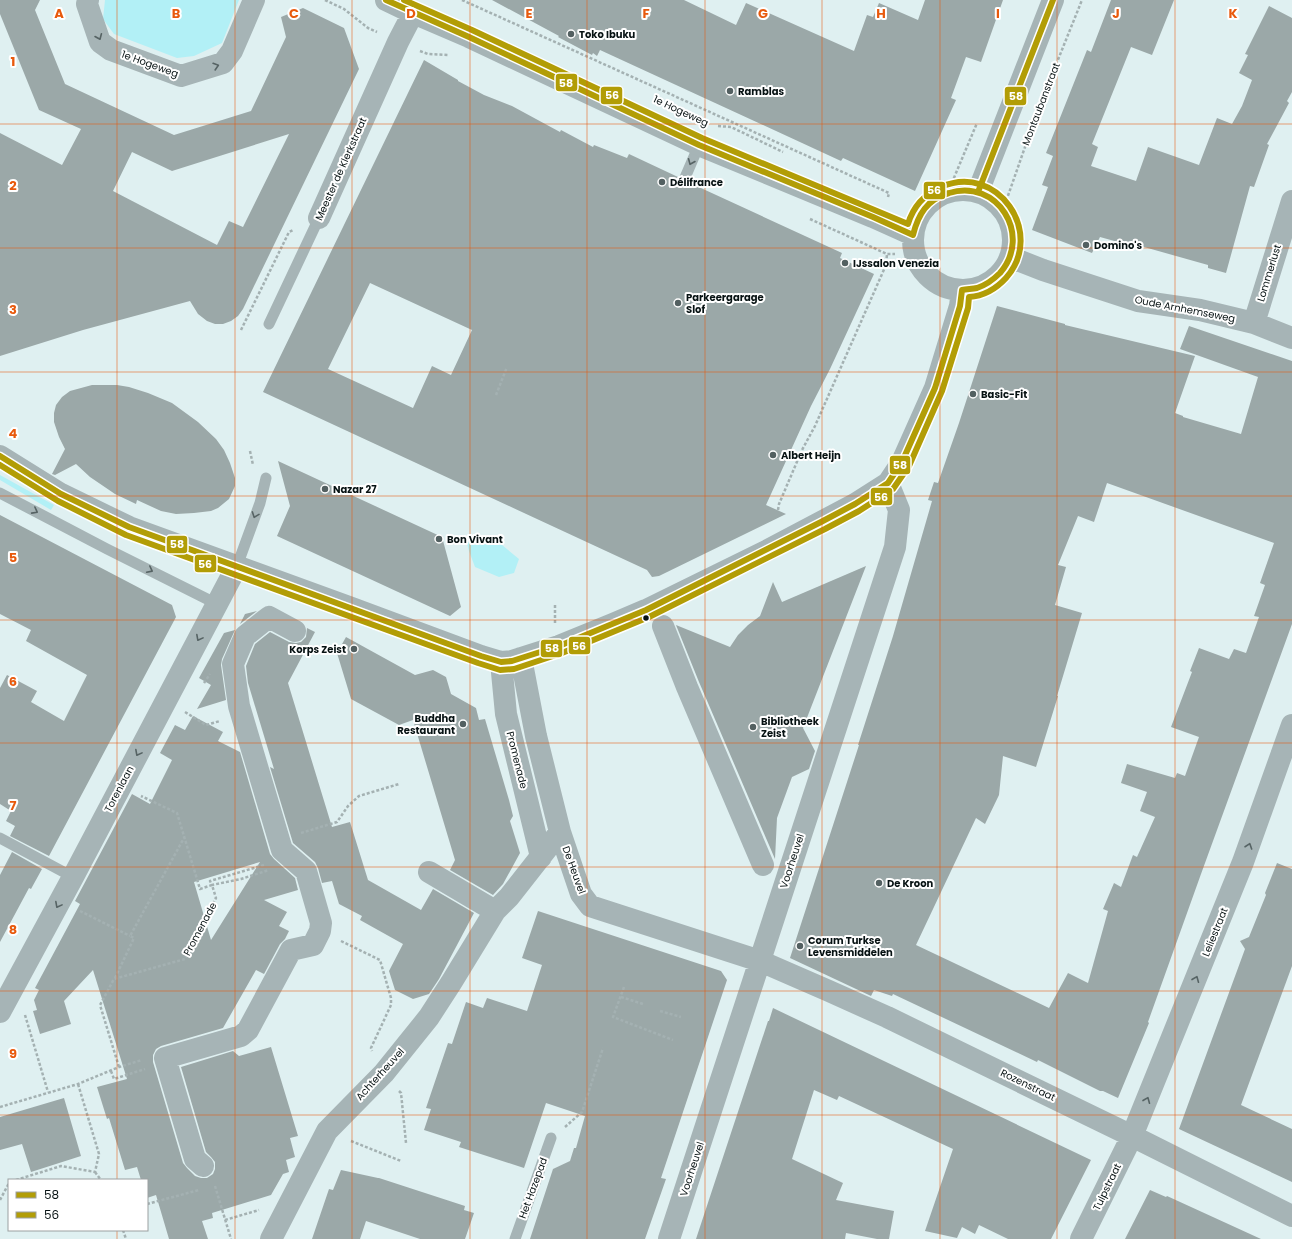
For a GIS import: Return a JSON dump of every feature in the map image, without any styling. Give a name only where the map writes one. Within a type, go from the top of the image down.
[{"type":"street","name":"1e Hogeweg","points":[[88,0],[87,4],[100,42],[111,50],[181,76],[223,63],[232,52],[254,0]]},
{"type":"street","points":[[386,0],[476,40],[699,145],[913,235]]},
{"type":"street","points":[[978,192],[1053,0]]},
{"type":"street","name":"Meester de Klerkstraat","points":[[318,218],[398,42],[413,13]]},
{"type":"street","points":[[963,190],[978,192],[992,199],[1003,210],[1008,218],[1012,233],[1012,248],[1010,257],[1002,271],[991,281],[977,288],[962,290],[950,288],[938,283],[928,276],[920,266],[915,254],[913,235],[920,215],[937,197],[948,192],[963,190]]},
{"type":"street","name":"Lommerlust","points":[[1254,323],[1292,201]]},
{"type":"street","name":"Oude Arnhemseweg","points":[[1010,257],[1042,270],[1138,301],[1200,310],[1254,323],[1292,338]]},
{"type":"street","points":[[0,456],[61,494],[129,528],[237,566],[469,652],[511,660],[559,646],[646,610],[814,526],[855,504],[888,483],[902,462],[935,388],[960,306],[962,290]]},
{"type":"street","name":"Voorheuvel","points":[[669,1239],[895,547],[899,510],[888,483]]},
{"type":"street","name":"Torenlaan","points":[[0,1012],[237,566]]},
{"type":"street","points":[[203,1166],[196,1159],[165,1058],[241,1036],[248,1030],[291,950],[313,945],[320,931],[321,923],[306,871],[282,850],[239,706],[233,664],[245,636],[269,617],[295,631]]},
{"type":"street","points":[[663,626],[687,687],[764,865]]},
{"type":"street","name":"De Heuvel","points":[[511,660],[536,736],[560,832],[581,894],[590,906],[760,961]]},
{"type":"street","name":"Promenade","points":[[511,660],[506,714],[541,857]]},
{"type":"street","name":"Leliestraat","points":[[1132,1136],[1243,862],[1292,725]]},
{"type":"street","name":"Achterheuvel","points":[[271,1239],[327,1131],[384,1073],[429,1017],[495,911],[509,897],[560,832]]},
{"type":"street","points":[[429,872],[495,911]]},
{"type":"street","name":"Rozenstraat","points":[[760,961],[887,1017],[1132,1136],[1292,1216]]},
{"type":"street","name":"Tulpstraat","points":[[1081,1239],[1132,1136]]},
{"type":"lane","points":[[684,180],[699,145]]},
{"type":"lane","name":"Meester de Klerkstraat","points":[[269,324],[318,218]]},
{"type":"lane","points":[[237,566],[260,502],[266,478]]},
{"type":"lane","points":[[0,493],[217,604]]},
{"type":"lane","points":[[0,838],[73,877]]},
{"type":"lane","name":"Het Hazepad","points":[[514,1239],[551,1138]]},
{"type":"path","points":[[462,0],[889,193],[887,201]]},
{"type":"path","name":"Montaubanstraat","points":[[1003,210],[1039,107],[1082,0]]},
{"type":"path","name":"1e Hogeweg","points":[[712,125],[731,127],[788,154]]},
{"type":"path","points":[[778,510],[779,504],[802,450],[815,426],[886,265],[887,254]]},
{"type":"path","points":[[496,395],[506,367]]},
{"type":"path","points":[[205,682],[210,674]]},
{"type":"path","points":[[301,833],[338,822],[348,806],[359,796],[399,784]]},
{"type":"path","name":"Promenade","points":[[114,979],[185,958],[216,898],[212,886],[200,889],[177,813],[121,785]]},
{"type":"path","points":[[130,936],[184,838]]},
{"type":"path","points":[[266,864],[210,881],[212,886],[271,870]]},
{"type":"path","points":[[60,901],[134,938],[100,1006],[119,1067]]},
{"type":"path","points":[[320,931],[380,960],[391,998],[391,1005],[370,1048],[384,1073],[401,1093],[406,1144]]},
{"type":"path","points":[[16,984],[48,1092]]},
{"type":"path","points":[[624,987],[614,1017],[673,1040]]},
{"type":"path","points":[[621,997],[642,1004]]},
{"type":"path","points":[[660,1011],[681,1018]]},
{"type":"path","points":[[551,1138],[582,1112],[603,1048]]},
{"type":"path","points":[[0,1107],[78,1084],[119,1067],[144,1060]]},
{"type":"path","points":[[111,1070],[114,1079],[142,1070]]},
{"type":"path","points":[[78,1084],[99,1154],[95,1172]]},
{"type":"path","points":[[378,1151],[401,1161]]},
{"type":"path","points":[[19,1179],[61,1166],[95,1172],[100,1179]]},
{"type":"path","points":[[0,1200],[8,1185]]},
{"type":"path","points":[[210,1187],[215,1186],[231,1239]]},
{"type":"path","points":[[148,1204],[202,1189]]},
{"type":"shaded area","points":[[105,0],[239,0],[222,43],[194,56],[177,58],[114,34],[103,19]]},
{"type":"shaded area","points":[[0,475],[54,505],[51,510],[0,480]]},
{"type":"shaded area","points":[[478,537],[502,545],[519,559],[514,573],[499,577],[475,567],[467,543]]},
{"type":"building","points":[[0,0],[40,0],[35,10],[65,84],[174,135],[251,111],[286,37],[281,17],[303,8],[344,28],[359,69],[243,309],[238,316],[223,324],[215,324],[207,321],[198,314],[190,301],[83,330],[0,356],[0,133],[62,165],[81,129],[39,110],[0,14]],"holes":[[[289,134],[243,227],[229,221],[217,245],[113,191],[132,152],[172,171]]]},
{"type":"building","points":[[492,0],[684,0],[736,25],[746,3],[854,51],[867,15],[873,17],[879,3],[918,20],[925,0],[1003,0],[981,62],[966,57],[951,98],[956,100],[915,191],[843,158],[841,161],[600,50],[597,56],[593,53],[592,55]]},
{"type":"building","points":[[1111,0],[1174,0],[1152,55],[1131,47],[1092,144],[1098,147],[1091,166],[1136,181],[1148,147],[1199,165],[1217,118],[1232,124],[1242,106],[1252,80],[1239,73],[1248,55],[1245,54],[1269,6],[1292,18],[1292,92],[1287,101],[1289,103],[1267,144],[1269,145],[1254,187],[1250,186],[1226,273],[1208,268],[1208,265],[1137,245],[1136,247],[1100,237],[1092,253],[1032,230],[1048,187],[1042,185],[1053,156],[1046,153],[1087,50],[1091,52]]},
{"type":"building","points":[[424,60],[484,95],[512,106],[560,132],[561,130],[593,147],[594,145],[627,158],[629,154],[678,177],[677,181],[681,186],[685,187],[690,183],[842,253],[840,258],[874,274],[766,505],[786,514],[659,576],[652,577],[647,570],[263,392]],"holes":[[[370,283],[472,330],[451,375],[432,366],[413,408],[328,369]]]},
{"type":"building","points":[[997,306],[1065,325],[1195,356],[1175,413],[1183,417],[1241,434],[1258,377],[1180,349],[1189,326],[1292,361],[1292,624],[1201,874],[1148,1022],[1149,1023],[1118,1098],[1100,1091],[1038,1060],[1037,1062],[893,994],[892,996],[874,990],[871,996],[790,958],[893,636],[932,501],[928,500],[934,482],[938,483]],"holes":[[[1107,483],[1274,543],[1260,583],[1265,585],[1254,616],[1259,617],[1246,653],[1234,649],[1229,659],[1199,648],[1190,671],[1192,672],[1171,727],[1199,737],[1185,776],[1177,773],[1175,778],[1127,764],[1121,783],[1147,792],[1140,811],[1155,817],[1137,857],[1133,855],[1121,887],[1114,883],[1103,909],[1108,911],[1088,983],[1068,973],[1049,1008],[916,945],[976,818],[985,824],[999,795],[1003,756],[1036,767],[1082,613],[1055,605],[1066,567],[1058,565],[1078,516],[1094,522]]]},
{"type":"building","points":[[92,385],[117,385],[148,393],[172,403],[198,422],[216,439],[224,450],[230,463],[235,478],[235,486],[229,499],[218,508],[211,511],[176,514],[161,511],[137,500],[136,504],[115,494],[90,477],[76,464],[55,475],[52,474],[65,449],[54,422],[56,405],[62,397],[70,391]]},
{"type":"building","points":[[278,461],[442,537],[461,607],[450,616],[277,536],[290,506]]},
{"type":"building","points":[[0,515],[172,605],[176,617],[49,856],[10,836],[15,826],[6,821],[11,811],[0,804],[0,688],[7,675],[37,691],[31,702],[64,721],[87,675],[26,641],[31,630],[0,614]]},
{"type":"building","points":[[866,566],[803,728],[815,751],[809,769],[792,777],[777,818],[775,859],[676,625],[730,647],[738,635],[760,616],[773,582],[782,602]]},
{"type":"building","points":[[257,611],[240,624],[245,614]]},
{"type":"building","points":[[307,628],[315,632],[288,683],[332,827],[350,822],[368,880],[421,910],[433,889],[474,913],[439,979],[429,994],[413,999],[395,990],[389,971],[403,944],[360,920],[362,916],[339,904],[332,881],[322,883],[315,862],[293,843],[270,767],[274,769],[248,683],[246,666],[255,644],[270,632],[289,642],[296,643],[301,642],[306,637]]},
{"type":"building","points":[[235,630],[222,659],[221,665],[226,700],[197,709],[211,685],[199,678],[224,633]]},
{"type":"building","points":[[346,637],[415,675],[433,670],[446,677],[451,694],[476,708],[479,720],[485,719],[509,800],[513,816],[510,821],[520,853],[503,884],[493,895],[450,870],[455,860],[413,720],[399,725],[351,699],[337,653]]},
{"type":"building","points":[[193,716],[223,732],[218,741],[240,752],[270,854],[295,878],[298,890],[264,900],[287,912],[279,926],[289,931],[285,939],[280,944],[264,974],[256,970],[223,1028],[161,1046],[156,1049],[153,1055],[153,1062],[183,1163],[195,1176],[207,1178],[213,1174],[215,1162],[206,1152],[181,1067],[233,1051],[239,1056],[271,1047],[298,1136],[290,1138],[295,1157],[286,1160],[289,1172],[283,1174],[271,1195],[212,1213],[213,1218],[202,1221],[208,1239],[169,1239],[156,1195],[148,1198],[148,1179],[141,1179],[137,1167],[125,1170],[109,1118],[107,1119],[97,1087],[127,1079],[93,970],[64,1001],[71,1024],[40,1034],[33,1011],[37,1010],[34,1000],[39,990],[35,988],[80,904],[75,901],[132,794],[150,804],[172,760],[160,753],[175,725],[185,730]],"holes":[[[260,862],[211,940],[194,882]]]},
{"type":"building","points":[[12,852],[42,869],[31,889],[29,888],[0,942],[0,875]]},
{"type":"building","points":[[1277,863],[1292,869],[1292,966],[1241,1105],[1292,1129],[1292,1182],[1179,1129],[1245,949],[1240,941],[1249,937]]},
{"type":"building","points":[[538,911],[721,971],[727,980],[661,1178],[666,1179],[645,1239],[530,1239],[553,1169],[570,1161],[574,1148],[576,1148],[585,1116],[546,1103],[524,1168],[459,1147],[461,1142],[424,1130],[431,1109],[426,1108],[448,1043],[452,1044],[466,1002],[483,1008],[487,998],[527,1011],[542,965],[522,958]]},
{"type":"building","points":[[773,1008],[1091,1160],[1051,1239],[1008,1239],[979,1225],[975,1234],[962,1227],[957,1238],[925,1231],[953,1149],[839,1096],[837,1100],[814,1090],[792,1159],[843,1183],[836,1200],[894,1211],[889,1239],[877,1239],[846,1233],[845,1239],[696,1239]]},
{"type":"building","points":[[64,1098],[81,1156],[31,1172],[22,1144],[0,1150],[0,1117]]},
{"type":"building","points":[[341,1170],[379,1178],[465,1206],[464,1210],[474,1213],[465,1239],[420,1239],[366,1221],[360,1239],[312,1239],[329,1189],[333,1190]]},
{"type":"building","points":[[1150,1190],[1166,1197],[1167,1196],[1261,1239],[1125,1239]]},
{"type":"transit line","name":"58","points":[[0,456],[61,494],[129,527],[501,662],[512,661],[559,646],[646,610],[821,522],[855,504],[888,483],[902,462],[935,388],[960,306],[962,290],[977,288],[990,282],[1000,273],[1009,258],[1013,242],[1011,227],[1005,213],[995,202],[982,194],[966,191],[949,193],[941,196],[935,199],[925,209],[918,221],[913,235],[699,145],[469,37],[386,0]]},
{"type":"transit line","name":"56","points":[[0,465],[58,501],[126,535],[500,670],[514,669],[562,653],[649,617],[825,529],[859,511],[893,489],[909,466],[942,391],[968,308],[969,297],[985,293],[998,285],[1006,278],[1017,260],[1021,241],[1018,223],[1010,206],[997,193],[980,184],[962,182],[941,187],[930,193],[916,207],[908,224],[702,138],[472,30],[404,0]]},
{"type":"transit line","name":"58","points":[[978,192],[1053,0]]},
{"type":"place","name":"Toko Ibuku","points":[[571,34]]},
{"type":"place","name":"Ramblas","points":[[730,91]]},
{"type":"place","name":"Délifrance","points":[[662,182]]},
{"type":"place","name":"Domino's","points":[[1086,245]]},
{"type":"place","name":"IJssalon Venezia","points":[[845,263]]},
{"type":"place","name":"Parkeergarage Slof","points":[[678,303]]},
{"type":"place","name":"Basic-Fit","points":[[973,394]]},
{"type":"place","name":"Albert Heijn","points":[[773,455]]},
{"type":"place","name":"Nazar 27","points":[[325,489]]},
{"type":"place","name":"Bon Vivant","points":[[439,539]]},
{"type":"place","name":"Korps Zeist","points":[[354,649]]},
{"type":"place","name":"Buddha Restaurant","points":[[463,724]]},
{"type":"place","name":"Bibliotheek Zeist","points":[[753,727]]},
{"type":"place","name":"De Kroon","points":[[879,883]]},
{"type":"place","name":"Corum Turkse Levensmiddelen","points":[[800,946]]}]
